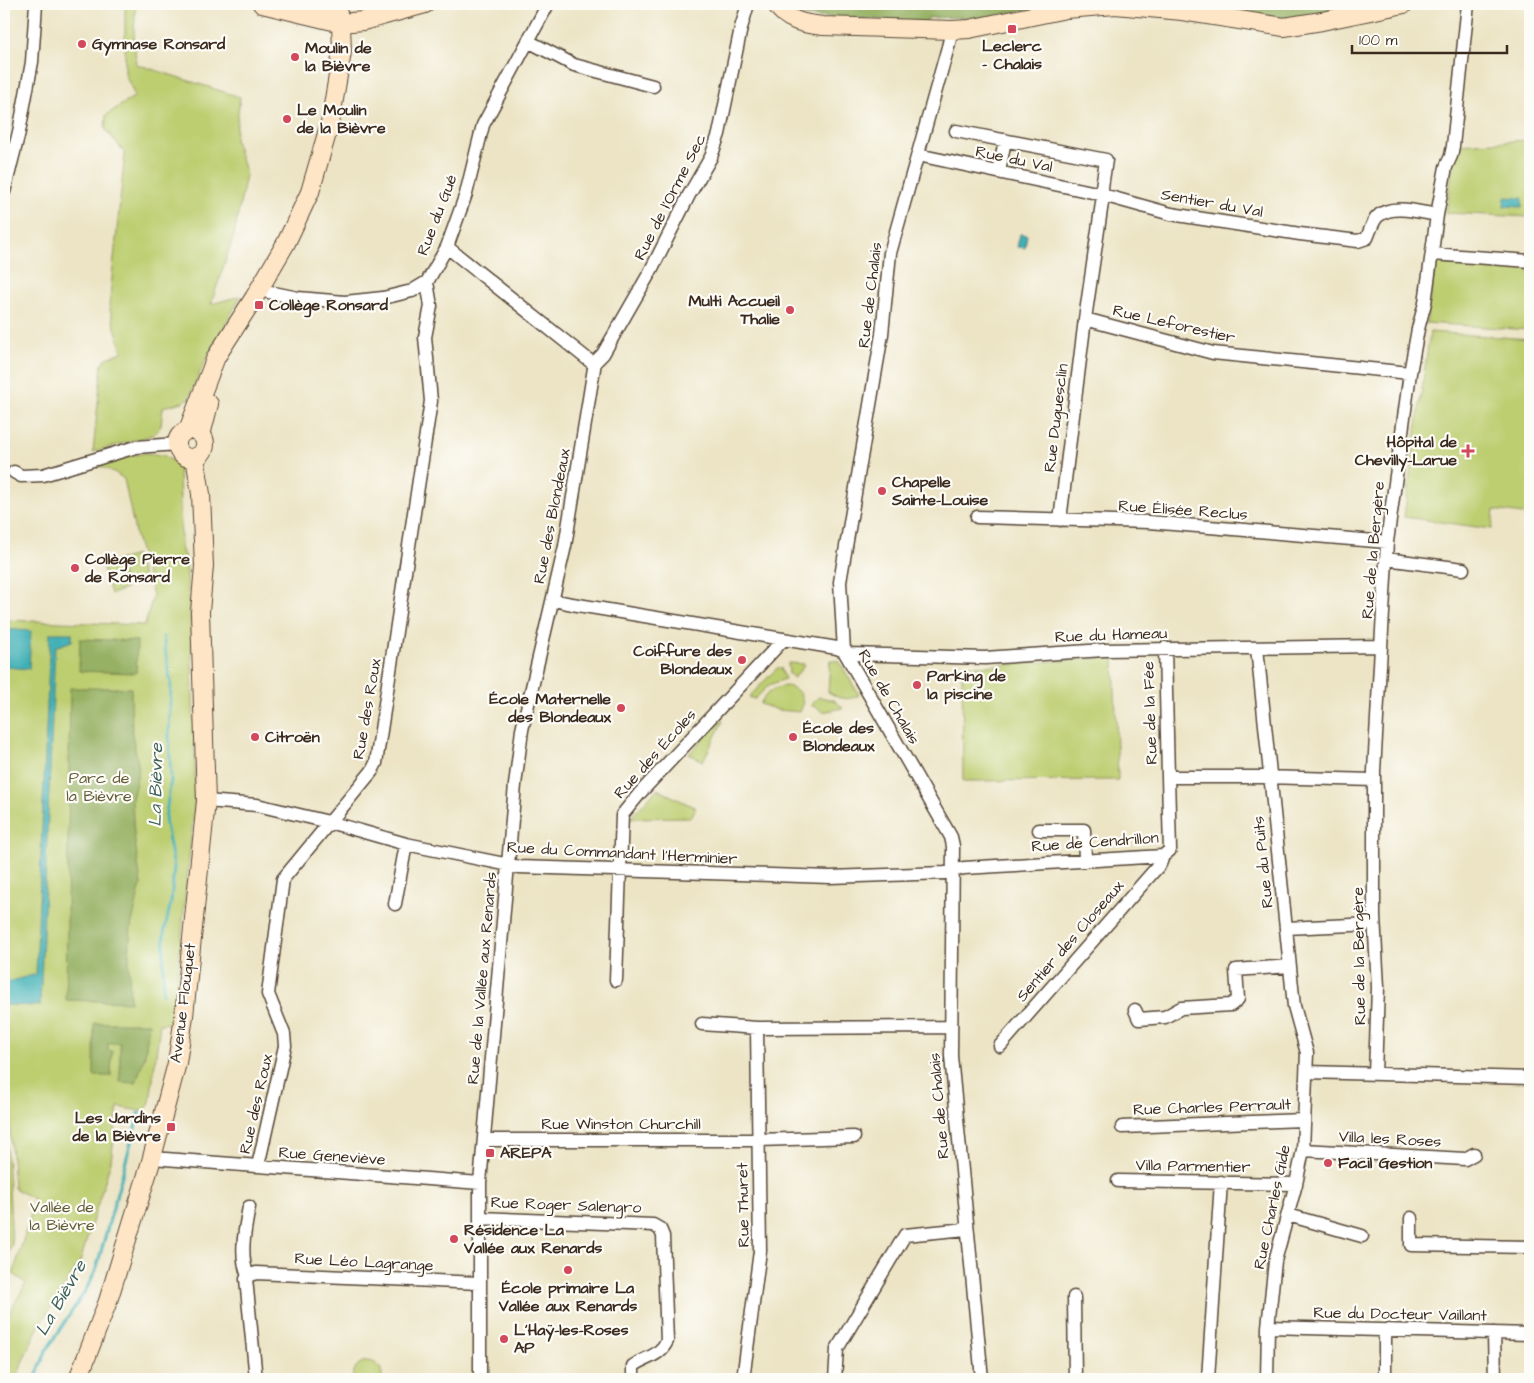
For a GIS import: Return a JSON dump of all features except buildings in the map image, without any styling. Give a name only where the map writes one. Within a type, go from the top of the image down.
[{"type":"main road","points":[[262,4],[341,23],[363,21],[425,4]]},
{"type":"main road","points":[[305,14],[316,10],[323,4]]},
{"type":"main road","name":"Avenue Flouquet","points":[[78,1379],[108,1301],[152,1158],[177,1063],[184,1016],[189,950],[206,801],[200,612],[195,583],[189,444],[216,357],[259,290],[286,243],[310,192],[326,139],[342,45],[341,23],[335,4]]},
{"type":"main road","points":[[766,4],[774,19],[787,27],[804,29],[823,26]]},
{"type":"main road","points":[[776,4],[791,19],[802,23],[823,26],[952,30],[969,29],[1074,8],[1115,5],[1182,12],[1284,28],[1404,4]]},
{"type":"street","points":[[4,192],[20,132],[32,62],[36,4]]},
{"type":"street","name":"Rue du Gué","points":[[259,290],[298,298],[345,302],[383,298],[412,291],[427,282],[446,247],[466,194],[483,125],[548,4]]},
{"type":"street","name":"Rue de l'Orme Sec","points":[[596,362],[603,354],[649,274],[689,195],[711,157],[719,134],[741,28],[748,4]]},
{"type":"street","name":"Rue de la Bergère","points":[[1374,1074],[1378,987],[1374,924],[1374,780],[1387,542],[1410,373],[1425,303],[1446,167],[1453,146],[1468,4]]},
{"type":"street","name":"Rue de Chalais","points":[[952,30],[890,253],[880,351],[840,582],[844,651],[950,837],[953,846],[951,1056],[966,1229],[982,1379]]},
{"type":"street","points":[[528,42],[574,65],[653,86]]},
{"type":"street","points":[[956,131],[1106,160],[1102,187],[1103,196],[1085,319]]},
{"type":"street","points":[[999,172],[1005,140]]},
{"type":"street","name":"Rue du Val","points":[[918,155],[1092,192],[1103,196]]},
{"type":"street","name":"Sentier du Val","points":[[1103,196],[1171,214],[1358,241],[1367,238],[1376,219],[1383,212],[1392,209],[1438,215]]},
{"type":"street","points":[[446,247],[591,362],[596,362]]},
{"type":"street","points":[[1432,254],[1530,261]]},
{"type":"street","name":"Rue des Roux","points":[[258,1166],[285,1046],[284,1034],[268,994],[281,884],[285,876],[372,771],[376,763],[431,401],[425,337],[431,306],[427,282]]},
{"type":"street","name":"Rue Leforestier","points":[[1085,319],[1213,353],[1410,373]]},
{"type":"street","name":"Rue Duguesclin","points":[[1060,520],[1085,319]]},
{"type":"street","name":"Rue des Blondeaux","points":[[596,362],[565,546],[553,600],[837,648],[844,651]]},
{"type":"street","points":[[14,472],[21,476],[43,475],[136,447],[189,444]]},
{"type":"street","name":"Rue Élisée Reclus","points":[[977,517],[1149,522],[1387,542]]},
{"type":"street","points":[[1386,560],[1463,569]]},
{"type":"street","name":"Rue de la Vallée aux Renards","points":[[480,1379],[480,1184],[508,866],[522,730],[553,600]]},
{"type":"street","name":"Rue des Écoles","points":[[616,980],[622,815],[640,793],[784,639]]},
{"type":"street","name":"Rue du Hameau","points":[[844,651],[851,654],[984,658],[1165,648],[1381,646]]},
{"type":"street","name":"Rue de la Fée","points":[[1165,648],[1168,777]]},
{"type":"street","name":"Rue du Puits","points":[[1257,648],[1294,1006],[1307,1053],[1307,1072]]},
{"type":"street","points":[[1168,777],[1374,780]]},
{"type":"street","name":"Rue de Cendrillon","points":[[952,871],[964,868],[1164,856],[1170,850],[1168,777]]},
{"type":"street","name":"Rue du Commandant l'Herminier","points":[[206,801],[257,805],[329,822],[406,844],[508,866],[830,877],[945,873],[952,871]]},
{"type":"street","points":[[1039,830],[1084,830],[1085,861]]},
{"type":"street","points":[[395,904],[406,844]]},
{"type":"street","name":"Sentier des Closeaux","points":[[1000,1046],[1160,864],[1164,856]]},
{"type":"street","points":[[1286,928],[1374,924]]},
{"type":"street","points":[[1135,1010],[1139,1019],[1165,1017],[1181,1008],[1231,1005],[1238,999],[1236,970],[1290,966]]},
{"type":"street","points":[[702,1024],[757,1028],[950,1026]]},
{"type":"street","name":"Rue Thuret","points":[[743,1379],[760,1251],[757,1028]]},
{"type":"street","points":[[1307,1072],[1530,1078]]},
{"type":"street","name":"Rue Charles Gide","points":[[1267,1379],[1268,1327],[1275,1261],[1296,1184],[1303,1150],[1303,1120],[1307,1072]]},
{"type":"street","name":"Rue Charles Perrault","points":[[1122,1127],[1303,1120]]},
{"type":"street","name":"Rue Winston Churchill","points":[[484,1140],[758,1140],[854,1137]]},
{"type":"street","name":"Villa les Roses","points":[[1303,1150],[1465,1160],[1474,1154]]},
{"type":"street","name":"Rue Geneviève","points":[[152,1158],[480,1184]]},
{"type":"street","name":"Villa Parmentier","points":[[1118,1181],[1296,1184]]},
{"type":"street","points":[[1208,1379],[1221,1182]]},
{"type":"street","points":[[249,1207],[243,1248],[248,1276],[246,1279],[256,1379]]},
{"type":"street","points":[[1288,1215],[1362,1236]]},
{"type":"street","name":"Rue Roger Salengro","points":[[480,1218],[653,1225],[660,1229],[663,1236],[667,1341],[664,1349],[633,1366],[633,1379]]},
{"type":"street","points":[[1411,1218],[1411,1245],[1530,1247]]},
{"type":"street","points":[[835,1379],[837,1349],[905,1235],[966,1229]]},
{"type":"street","name":"Rue Léo Lagrange","points":[[248,1276],[256,1273],[479,1283]]},
{"type":"street","points":[[1074,1297],[1074,1379]]},
{"type":"street","name":"Rue du Docteur Vaillant","points":[[1268,1327],[1530,1334]]},
{"type":"street","points":[[1385,1331],[1385,1379]]},
{"type":"street","points":[[1494,1333],[1495,1379]]},
{"type":"green space","points":[[125,4],[136,4],[134,31],[136,64],[240,97],[235,139],[246,175],[234,235],[211,304],[241,296],[204,363],[189,398],[183,402],[163,407],[161,426],[153,435],[93,452],[102,364],[105,359],[122,352],[109,306],[125,153],[105,129],[106,115],[135,96],[125,74]]},
{"type":"green space","points":[[783,4],[1060,4],[965,21],[963,17],[928,18],[927,22],[801,16]]},
{"type":"green space","points":[[1176,4],[1366,4],[1294,20]]},
{"type":"green space","points":[[1530,140],[1530,217],[1446,213],[1456,144]]},
{"type":"green space","points":[[1440,261],[1530,264],[1530,330],[1426,323],[1436,263]]},
{"type":"green space","name":"Hôpital de Chevilly-Larue","points":[[1430,332],[1530,339],[1530,515],[1494,510],[1492,529],[1404,517]]},
{"type":"green space","name":"Parc de la Bièvre","points":[[145,453],[163,455],[179,465],[181,547],[186,562],[191,628],[195,766],[194,808],[173,1023],[160,1024],[150,1102],[145,1112],[118,1107],[111,1161],[80,1262],[39,1326],[23,1360],[17,1379],[4,1379],[4,1322],[26,1283],[13,1274],[35,1200],[14,1188],[8,1104],[4,1103],[4,620],[145,625],[153,595],[136,537],[124,479],[114,472],[97,465]]},
{"type":"green space","points":[[136,555],[144,579],[126,585],[118,560]]},
{"type":"green space","points":[[117,560],[126,589],[111,594],[102,565]]},
{"type":"green space","points":[[80,639],[137,641],[136,673],[79,671]]},
{"type":"green space","points":[[1114,657],[1118,780],[963,781],[962,665],[983,666]]},
{"type":"green space","points":[[830,660],[839,661],[859,695],[843,698],[828,692]]},
{"type":"green space","points":[[788,663],[804,664],[794,678],[789,674]]},
{"type":"green space","points":[[777,668],[781,668],[785,679],[769,685],[755,699],[749,697]]},
{"type":"green space","points":[[785,686],[798,691],[803,703],[800,712],[778,710],[760,704],[770,692]]},
{"type":"green space","points":[[70,688],[131,688],[132,734],[139,768],[132,800],[134,835],[141,884],[131,927],[129,955],[130,1002],[66,1000]]},
{"type":"green space","points":[[819,697],[834,700],[843,708],[822,712],[812,706],[812,703]]},
{"type":"green space","points":[[720,720],[723,721],[703,761],[689,754]]},
{"type":"green space","points":[[657,789],[696,808],[691,817],[630,818]]},
{"type":"green space","points":[[94,1023],[149,1023],[145,1055],[136,1083],[120,1082],[120,1043],[108,1043],[108,1050],[112,1051],[111,1076],[94,1076]]},
{"type":"green space","points":[[4,1131],[6,1131],[12,1244],[4,1266]]},
{"type":"green space","points":[[366,1361],[373,1362],[378,1366],[382,1379],[354,1379],[356,1367]]},
{"type":"water","points":[[1505,197],[1523,198],[1522,207],[1504,206]]},
{"type":"water","points":[[1020,234],[1027,235],[1025,248],[1017,247]]},
{"type":"water","points":[[4,629],[31,631],[29,669],[4,667]]},
{"type":"water","points":[[50,633],[72,633],[72,641],[55,647],[40,1006],[4,1005],[4,983],[36,974]]},
{"type":"waterway","name":"La Bièvre","points":[[163,637],[171,684],[169,734],[171,780],[165,819],[174,867],[171,902],[164,933],[163,994]]},
{"type":"waterway","name":"La Bièvre","points":[[35,1379],[46,1351],[87,1288],[96,1270],[139,1113]]},
{"type":"place","name":"Leclerc - Chalais","points":[[1012,29]]},
{"type":"place","name":"Gymnase Ronsard","points":[[82,44]]},
{"type":"place","name":"Moulin de la Bièvre","points":[[295,57]]},
{"type":"place","name":"Le Moulin de la Bièvre","points":[[287,119]]},
{"type":"place","name":"Collège Ronsard","points":[[259,305]]},
{"type":"place","name":"Multi Accueil Thalie","points":[[790,310]]},
{"type":"place","name":"Hôpital de Chevilly-Larue","points":[[1468,451]]},
{"type":"place","name":"Chapelle Sainte-Louise","points":[[882,491]]},
{"type":"place","name":"Collège Pierre de Ronsard","points":[[75,568]]},
{"type":"place","name":"Coiffure des Blondeaux","points":[[742,660]]},
{"type":"place","name":"Parking de la piscine","points":[[917,685]]},
{"type":"place","name":"École Maternelle des Blondeaux","points":[[621,708]]},
{"type":"place","name":"Citroën","points":[[255,737]]},
{"type":"place","name":"École des Blondeaux","points":[[793,737]]},
{"type":"place","name":"Les Jardins de la Bièvre","points":[[171,1127]]},
{"type":"place","name":"AREPA","points":[[490,1153]]},
{"type":"place","name":"Facil Gestion","points":[[1328,1163]]},
{"type":"place","name":"Résidence La Vallée aux Renards","points":[[454,1239]]},
{"type":"place","name":"École primaire La Vallée aux Renards","points":[[568,1270]]},
{"type":"place","name":"L'Haÿ-les-Roses AP","points":[[504,1339]]},
{"type":"park label","name":"Vallée de la Bièvre","points":[[62,1216]]}]
